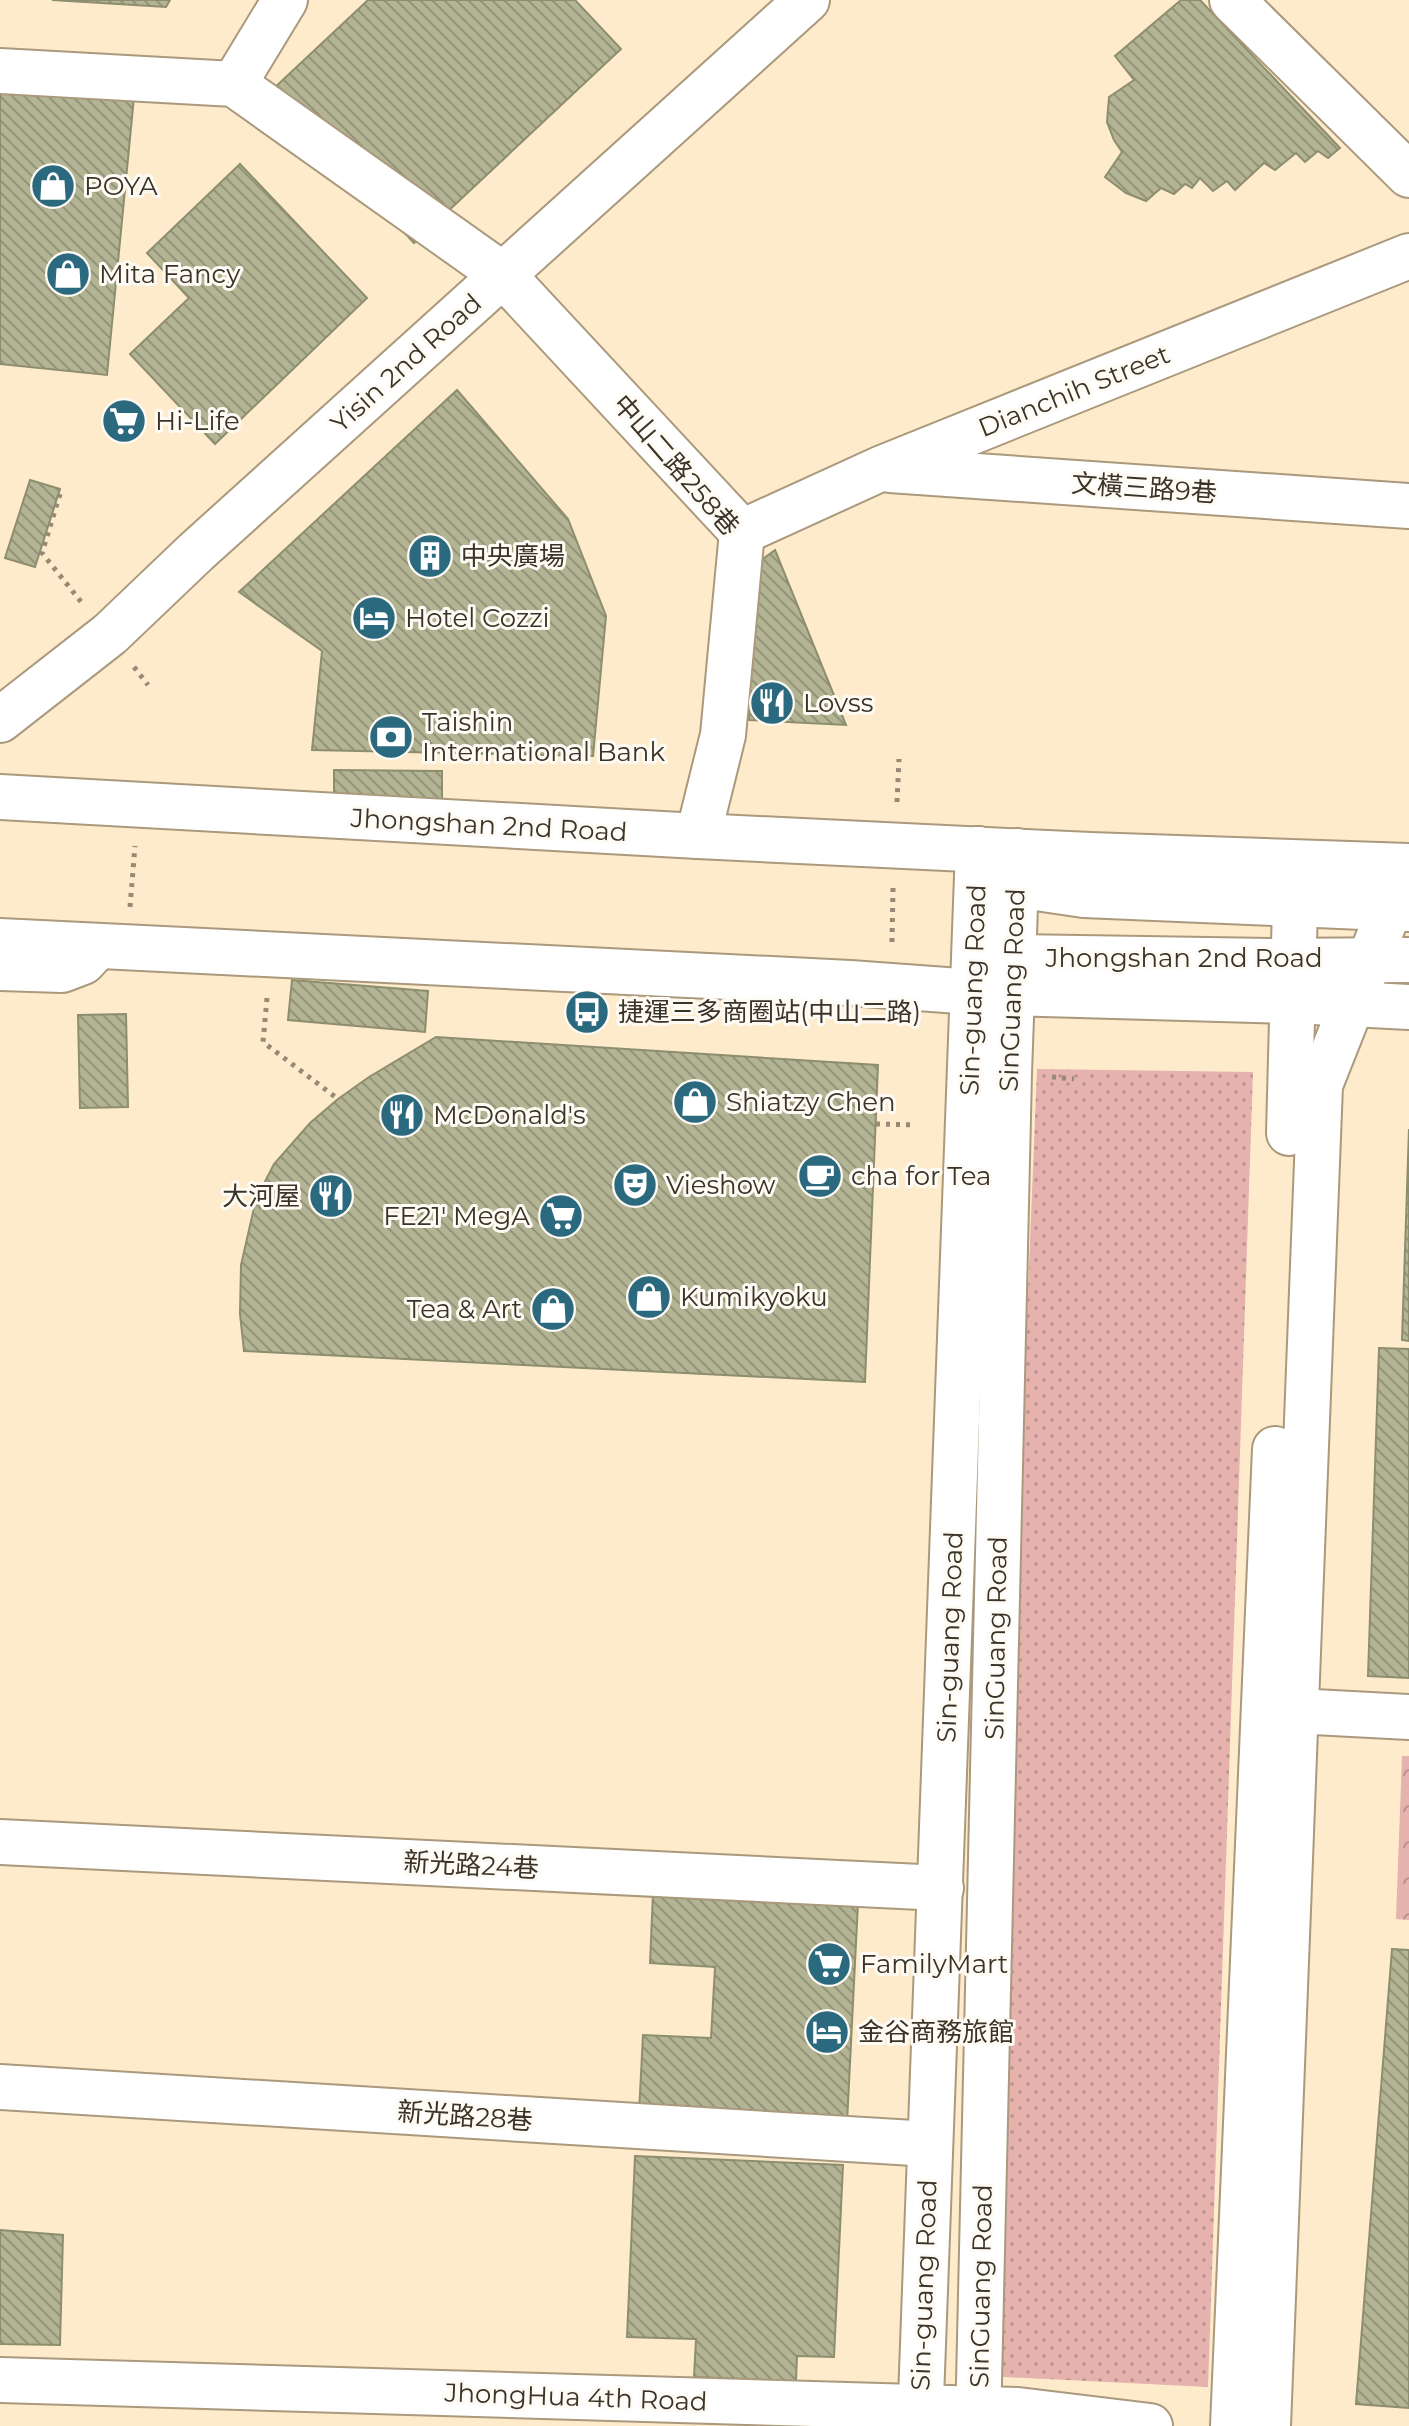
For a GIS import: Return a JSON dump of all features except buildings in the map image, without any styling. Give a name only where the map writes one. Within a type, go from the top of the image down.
[{"type":"street","points":[[0,71],[234,84],[285,0]]},
{"type":"street","name":"Yisin 2nd Road","points":[[0,720],[110,634],[196,552],[807,0]]},
{"type":"street","points":[[1242,4],[1409,175]]},
{"type":"street","name":"中山二路258巷","points":[[234,84],[503,275],[742,532],[723,735],[698,836]]},
{"type":"street","name":"Dianchih Street","points":[[742,532],[880,469],[1409,256]]},
{"type":"street","name":"文橫三路9巷","points":[[880,469],[1409,506]]},
{"type":"street","name":"Jhongshan 2nd Road","points":[[0,797],[698,836],[1004,862],[1408,864]]},
{"type":"street","name":"Jhongshan 2nd Road","points":[[1004,862],[1084,895],[1400,909]]},
{"type":"street","name":"Sin-guang Road","points":[[920,2417],[941,1888],[1004,862]]},
{"type":"street","points":[[1233,2426],[1320,1085],[1353,1004],[1390,960],[1408,864]]},
{"type":"street","points":[[1268,2426],[1295,906]]},
{"type":"street","name":"Jhongshan 2nd Road","points":[[0,941],[850,983],[1295,981],[1390,960]]},
{"type":"street","points":[[0,968],[62,970],[112,947]]},
{"type":"street","name":"SinGuang Road","points":[[978,2417],[999,981]]},
{"type":"street","name":"Jhongshan 2nd Road","points":[[1295,981],[1353,1004],[1409,1007]]},
{"type":"street","points":[[1279,1712],[1409,1717]]},
{"type":"street","name":"新光路24巷","points":[[0,1842],[941,1888]]},
{"type":"street","name":"新光路28巷","points":[[0,2087],[930,2144]]},
{"type":"street","name":"JhongHua 4th Road","points":[[0,2380],[920,2417],[978,2417],[1018,2410],[1150,2426]]},
{"type":"path","points":[[60,494],[42,553],[73,593]]},
{"type":"path","points":[[112,947],[139,806]]},
{"type":"path","points":[[268,984],[263,1042],[338,1099]]},
{"type":"path","points":[[876,1124],[916,1125]]},
{"type":"green space","points":[[1037,1069],[1253,1072],[1208,2387],[984,2376]]},
{"type":"green space","points":[[1402,1756],[1409,1756],[1409,1920],[1396,1919]]},
{"type":"place","name":"POYA","points":[[53,186]]},
{"type":"place","name":"Mita Fancy","points":[[68,274]]},
{"type":"place","name":"Hi-Life","points":[[124,421]]},
{"type":"place","name":"中央廣場","points":[[430,556]]},
{"type":"place","name":"Hotel Cozzi","points":[[374,618]]},
{"type":"place","name":"Lovss","points":[[772,703]]},
{"type":"place","name":"Taishin International Bank","points":[[391,737]]},
{"type":"place","name":"捷運三多商圈站(中山二路)","points":[[587,1012]]},
{"type":"place","name":"Shiatzy Chen","points":[[695,1102]]},
{"type":"place","name":"McDonald's","points":[[402,1115]]},
{"type":"place","name":"cha for Tea","points":[[820,1176]]},
{"type":"place","name":"Vieshow","points":[[635,1185]]},
{"type":"place","name":"大河屋","points":[[331,1196]]},
{"type":"place","name":"FE21' MegA","points":[[561,1216]]},
{"type":"place","name":"Kumikyoku","points":[[649,1297]]},
{"type":"place","name":"Tea & Art","points":[[553,1309]]},
{"type":"place","name":"FamilyMart","points":[[829,1964]]},
{"type":"place","name":"金谷商務旅館","points":[[827,2032]]}]
